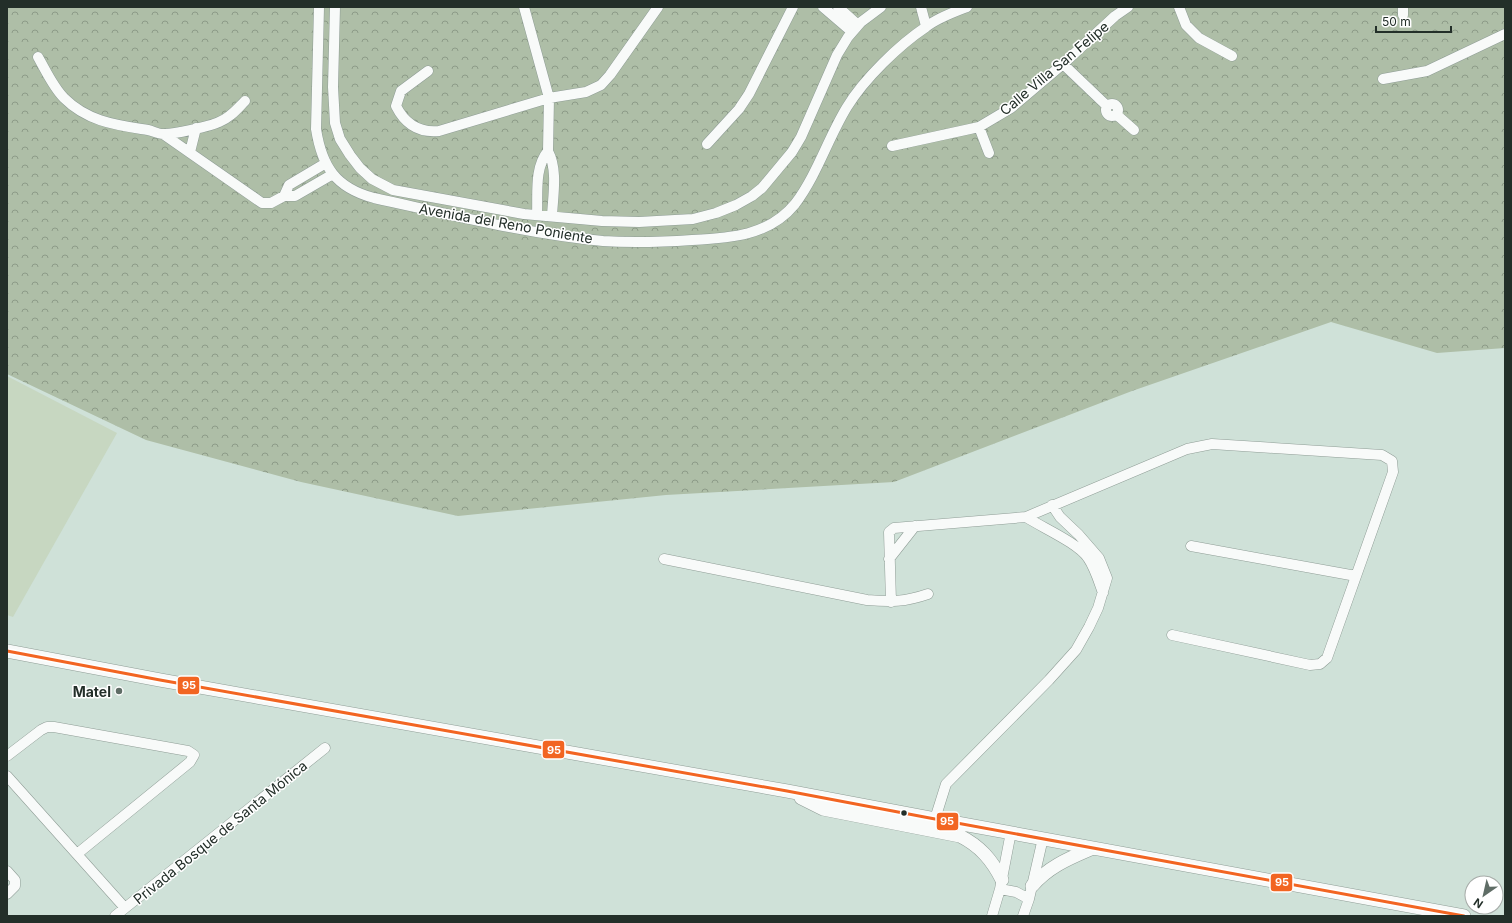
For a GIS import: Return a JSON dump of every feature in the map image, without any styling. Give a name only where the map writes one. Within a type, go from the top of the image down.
[{"type":"street","name":"Avenida del Reno Poniente","points":[[319,7],[316,129],[318,143],[326,163],[343,185],[358,194],[374,198],[533,231],[602,240],[635,242],[670,242],[728,238],[755,232],[768,226],[783,216],[795,203],[815,170],[847,107],[876,69],[926,26],[967,7]]},
{"type":"street","name":"Avenida del Reno Poniente","points":[[335,7],[333,87],[334,123],[340,139],[360,168],[372,179],[393,190],[537,215],[602,221],[693,218],[727,210],[752,196],[762,188],[792,152],[801,137],[837,55],[855,28],[881,7]]},
{"type":"street","points":[[524,7],[549,98],[548,151],[552,158],[554,169],[552,216]]},
{"type":"street","points":[[428,71],[401,91],[396,106],[409,124],[424,131],[439,131],[549,98],[586,92],[601,85],[610,75],[658,7]]},
{"type":"street","points":[[707,144],[739,109],[749,94],[793,7]]},
{"type":"street","points":[[824,7],[855,28]]},
{"type":"street","points":[[838,7],[855,28]]},
{"type":"street","points":[[921,7],[926,26]]},
{"type":"street","points":[[1179,7],[1186,25],[1199,38],[1232,56]]},
{"type":"street","name":"Calle Villa San Felipe","points":[[892,146],[979,127],[1011,108],[1063,64],[1123,8]]},
{"type":"street","points":[[1383,78],[1427,71],[1505,34]]},
{"type":"street","points":[[38,57],[57,90],[64,98],[82,112],[106,123],[149,130],[163,134],[259,202],[271,203],[284,196],[295,196],[333,174]]},
{"type":"street","points":[[1063,64],[1107,106],[1112,104],[1116,105],[1119,110],[1117,114],[1134,130]]},
{"type":"street","points":[[163,134],[210,126],[220,122],[229,117],[245,101]]},
{"type":"street","points":[[979,127],[989,153]]},
{"type":"street","points":[[190,152],[196,128]]},
{"type":"street","points":[[537,215],[539,167],[548,151]]},
{"type":"street","points":[[284,196],[289,185],[326,163]]},
{"type":"street","points":[[891,602],[889,532],[894,528],[1026,517],[1187,449],[1212,444],[1382,455],[1392,461],[1393,472],[1327,658],[1320,664],[1310,665],[1172,636]]},
{"type":"street","points":[[935,819],[946,784],[1049,680],[1076,650],[1089,627],[1103,593],[1107,578],[1099,558],[1079,535],[1060,517],[1052,505]]},
{"type":"street","points":[[1026,517],[1039,526],[1071,542],[1088,558],[1103,593]]},
{"type":"street","points":[[889,558],[916,526]]},
{"type":"street","points":[[1191,546],[1356,576]]},
{"type":"street","points":[[664,560],[846,597],[891,602],[905,601],[928,594]]},
{"type":"street","points":[[7,651],[160,680],[787,791],[1464,916]]},
{"type":"street","points":[[7,756],[47,727],[188,751],[194,755],[190,762],[77,854]]},
{"type":"street","name":"Privada Bosque de Santa Mónica","points":[[115,916],[325,748]]},
{"type":"street","points":[[7,776],[125,908]]},
{"type":"street","points":[[787,791],[823,809],[960,836],[971,842],[984,853],[994,866],[1001,885],[1029,899]]},
{"type":"street","points":[[992,916],[1001,885],[1011,832]]},
{"type":"street","points":[[1023,916],[1029,899],[1043,838]]},
{"type":"street","points":[[1032,886],[1043,874],[1057,864],[1093,848]]},
{"type":"street","points":[[7,871],[15,880],[15,886],[7,894]]},
{"type":"green space","points":[[7,7],[1505,7],[1505,348],[1437,353],[1331,322],[1132,391],[894,482],[666,495],[458,516],[301,482],[146,440],[7,374]]},
{"type":"green space","points":[[7,376],[117,433],[13,617],[7,615]]},
{"type":"transit line","name":"95","points":[[7,651],[160,680],[787,791],[1464,916]]},
{"type":"place","name":"Matel","points":[[119,691]]}]
